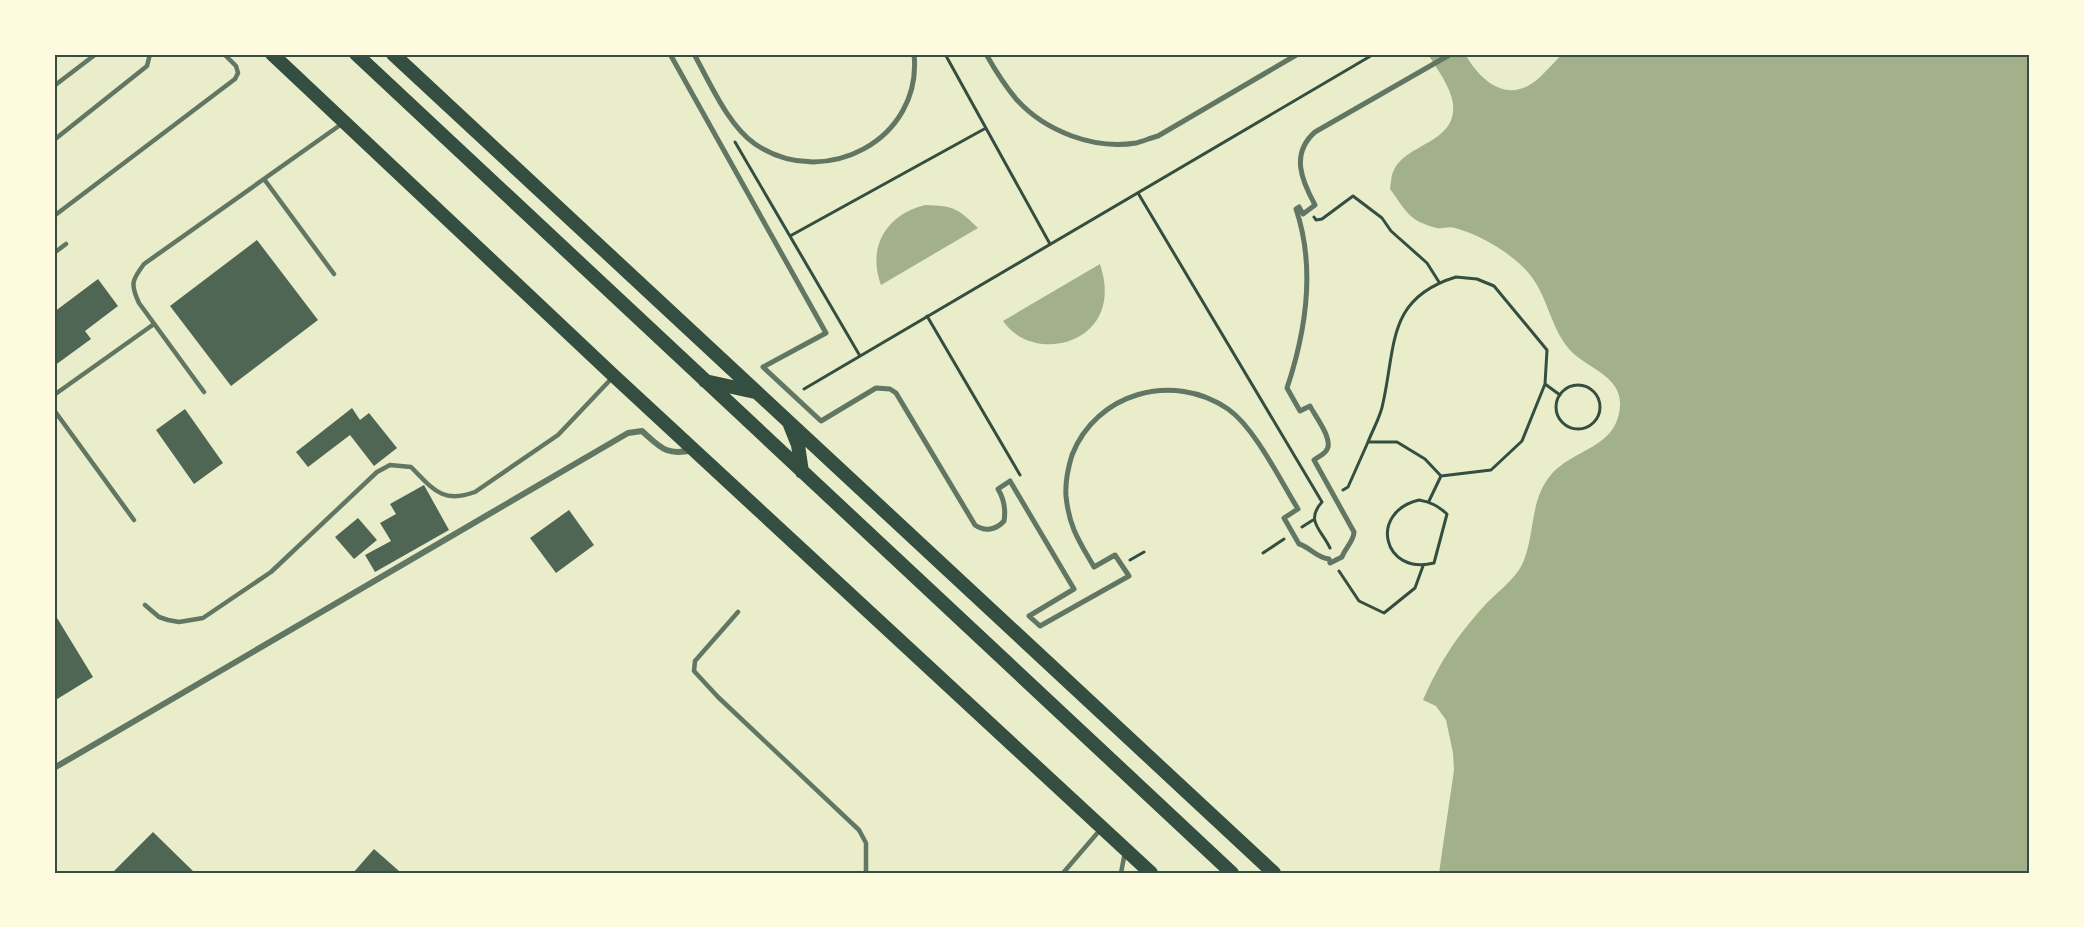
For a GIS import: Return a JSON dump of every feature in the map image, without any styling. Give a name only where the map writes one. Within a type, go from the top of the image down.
[{"type":"main road","points":[[272,54],[614,376],[1151,873]]},
{"type":"main road","points":[[356,54],[1232,873]]},
{"type":"main road","points":[[393,54],[1274,873]]},
{"type":"main road","points":[[705,381],[757,392]]},
{"type":"main road","points":[[788,421],[798,445],[802,472]]},
{"type":"street","points":[[670,54],[825,333],[764,367],[821,421],[876,388],[890,389],[896,393],[975,525],[981,529],[994,529],[1004,521],[1003,497],[998,489],[1010,481],[1074,589],[1029,615],[1040,626],[1129,576],[1115,555],[1094,567],[1072,530],[1066,481],[1074,451],[1080,437],[1090,425],[1111,406],[1141,393],[1175,390],[1192,392],[1230,410],[1248,429],[1298,509],[1284,518],[1299,544],[1307,547],[1316,556],[1330,562],[1342,557],[1354,532],[1314,460],[1326,452],[1329,447],[1327,436],[1310,406],[1300,411],[1287,388],[1304,330],[1307,284],[1303,241],[1296,209],[1299,207],[1303,214],[1316,206],[1305,187],[1300,169],[1303,150],[1310,137],[1451,54]]},
{"type":"street","points":[[694,54],[734,123],[753,142],[777,156],[790,160],[817,162],[839,160],[860,152],[889,128],[907,102],[912,86],[914,54]]},
{"type":"street","points":[[986,54],[1000,78],[1018,101],[1047,125],[1076,137],[1107,143],[1135,143],[1158,136],[1298,54]]},
{"type":"street","points":[[54,768],[628,433],[642,431],[663,449],[676,454],[694,450]]},
{"type":"lane","points":[[54,86],[96,54]]},
{"type":"lane","points":[[54,140],[147,66],[150,54]]},
{"type":"lane","points":[[54,216],[235,79],[238,74],[237,69],[224,54]]},
{"type":"lane","points":[[204,392],[139,303],[133,290],[134,277],[144,264],[345,121]]},
{"type":"lane","points":[[264,179],[334,274]]},
{"type":"lane","points":[[54,253],[66,244]]},
{"type":"lane","points":[[54,395],[154,324]]},
{"type":"lane","points":[[145,605],[159,617],[168,620],[179,622],[203,618],[271,572],[377,472],[390,465],[411,466],[437,494],[460,498],[475,492],[558,435],[614,376]]},
{"type":"lane","points":[[54,410],[134,520]]},
{"type":"lane","points":[[738,612],[695,661],[694,671],[718,697],[859,831],[866,843],[866,873]]},
{"type":"lane","points":[[1064,873],[1102,828]]},
{"type":"lane","points":[[1121,873],[1125,849]]},
{"type":"path","points":[[945,54],[1050,244]]},
{"type":"path","points":[[794,395],[1374,54]]},
{"type":"path","points":[[790,236],[986,128]]},
{"type":"path","points":[[731,135],[860,356]]},
{"type":"path","points":[[1138,193],[1322,502]]},
{"type":"path","points":[[1309,210],[1316,220],[1322,219],[1353,195],[1382,218],[1391,231],[1427,263],[1439,282]]},
{"type":"path","points":[[1456,277],[1477,279],[1494,286],[1547,350],[1545,384],[1522,441],[1491,470],[1441,476],[1425,459],[1396,442],[1368,442],[1383,406],[1401,316],[1414,300],[1439,282],[1456,277]]},
{"type":"path","points":[[927,316],[1022,476]]},
{"type":"path","points":[[1545,384],[1560,395]]},
{"type":"path","points":[[1572,386],[1588,388],[1598,399],[1599,412],[1596,419],[1586,428],[1579,429],[1564,424],[1557,414],[1556,406],[1560,395],[1572,386]]},
{"type":"path","points":[[1429,501],[1441,476]]},
{"type":"path","points":[[1419,500],[1429,501],[1447,514],[1434,563],[1423,566],[1411,565],[1395,555],[1389,545],[1387,532],[1389,521],[1398,509],[1407,503],[1419,500]]},
{"type":"shaded area","points":[[1428,54],[1465,54],[1488,81],[1497,87],[1517,90],[1539,78],[1562,54],[2030,54],[2030,873],[1439,873],[1454,770],[1453,753],[1446,720],[1436,706],[1423,700],[1442,662],[1465,628],[1519,570],[1528,548],[1535,510],[1543,486],[1559,467],[1603,440],[1617,420],[1620,406],[1619,396],[1611,381],[1574,354],[1566,345],[1559,335],[1540,290],[1518,262],[1474,235],[1453,227],[1439,228],[1416,220],[1405,210],[1390,189],[1393,172],[1400,161],[1440,135],[1452,117],[1453,104],[1450,91]]},
{"type":"shaded area","points":[[925,205],[955,209],[978,228],[881,285],[876,258],[883,234],[900,216]]},
{"type":"shaded area","points":[[1100,264],[1105,291],[1104,301],[1098,317],[1088,330],[1075,338],[1060,343],[1044,344],[1029,341],[1014,333],[1003,321]]},
{"type":"building","points":[[257,240],[318,320],[231,386],[170,306]]},
{"type":"building","points":[[98,279],[118,306],[85,331],[91,339],[54,366],[54,312]]},
{"type":"building","points":[[352,408],[360,420],[369,413],[397,448],[374,466],[350,435],[308,467],[296,452]]},
{"type":"building","points":[[185,409],[223,463],[194,484],[156,430]]},
{"type":"building","points":[[424,485],[449,530],[375,572],[365,555],[391,541],[380,523],[396,514],[390,504]]},
{"type":"building","points":[[569,510],[594,545],[556,573],[530,538]]},
{"type":"building","points":[[358,518],[377,540],[354,559],[335,537]]},
{"type":"building","points":[[54,613],[93,677],[54,701]]},
{"type":"building","points":[[153,832],[195,873],[112,873]]},
{"type":"building","points":[[374,849],[399,871],[397,873],[353,873]]}]
